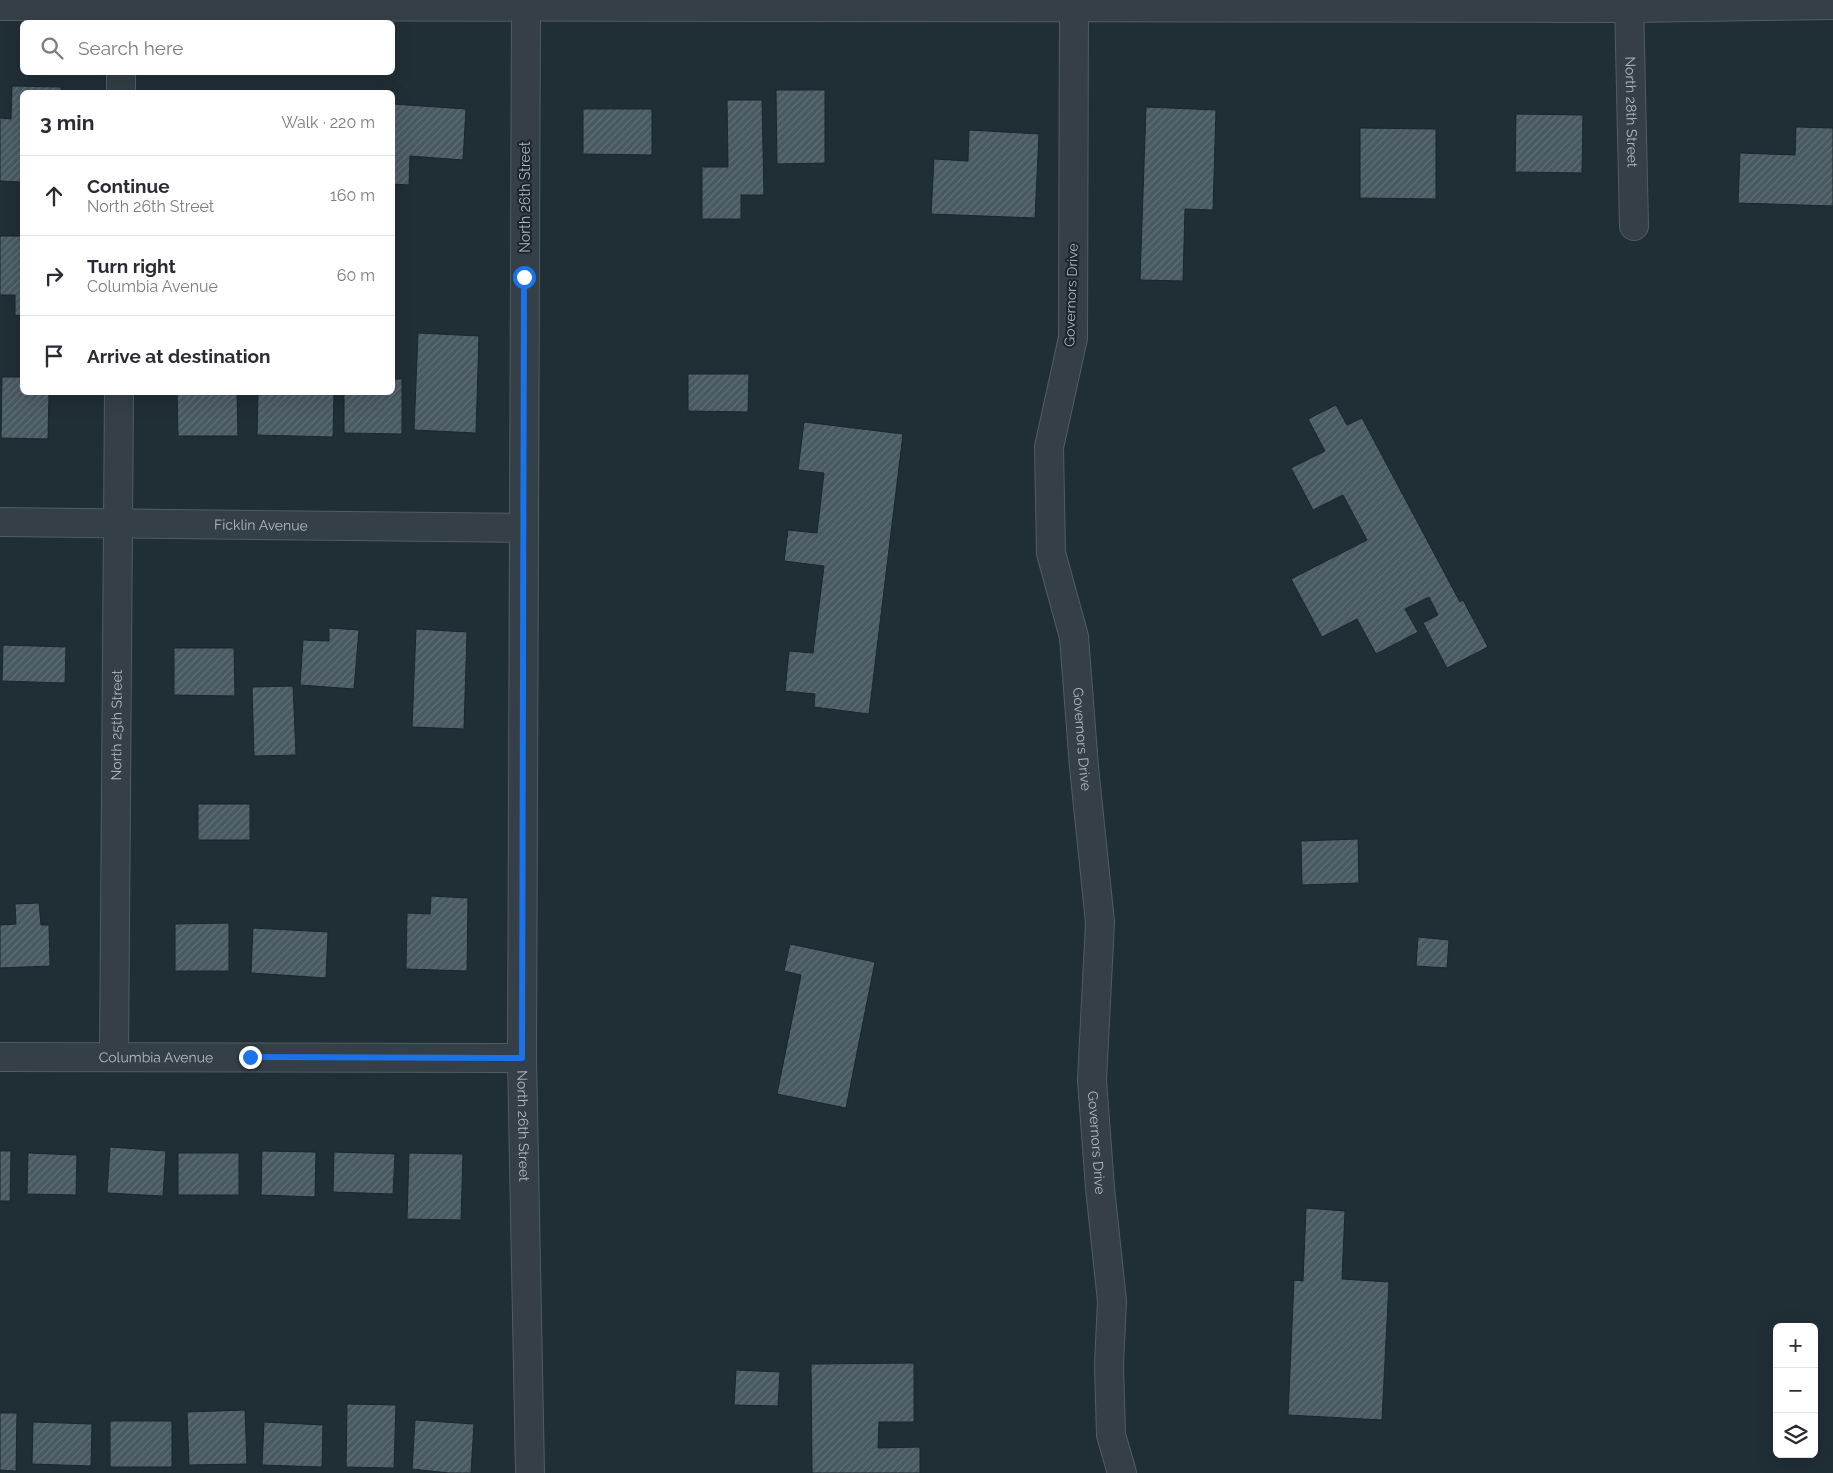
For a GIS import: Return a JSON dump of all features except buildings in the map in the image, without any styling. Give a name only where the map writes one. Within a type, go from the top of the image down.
[{"type":"street","points":[[0,6],[122,10],[526,3],[1833,5]]},
{"type":"street","name":"North 26th Street","points":[[526,3],[522,1058],[530,1473]]},
{"type":"street","name":"Governors Drive","points":[[1074,4],[1073,338],[1049,447],[1051,553],[1074,637],[1084,767],[1100,922],[1092,1080],[1100,1188],[1112,1301],[1109,1365],[1111,1435],[1122,1473]]},
{"type":"street","name":"North 28th Street","points":[[1629,4],[1634,226]]},
{"type":"street","points":[[121,75],[121,90]]},
{"type":"street","name":"North 25th Street","points":[[114,1057],[119,395]]},
{"type":"street","name":"Ficklin Avenue","points":[[0,522],[523,528]]},
{"type":"street","name":"Columbia Avenue","points":[[0,1057],[522,1058]]},
{"type":"route","points":[[250,1057],[522,1058],[524,277]]}]
